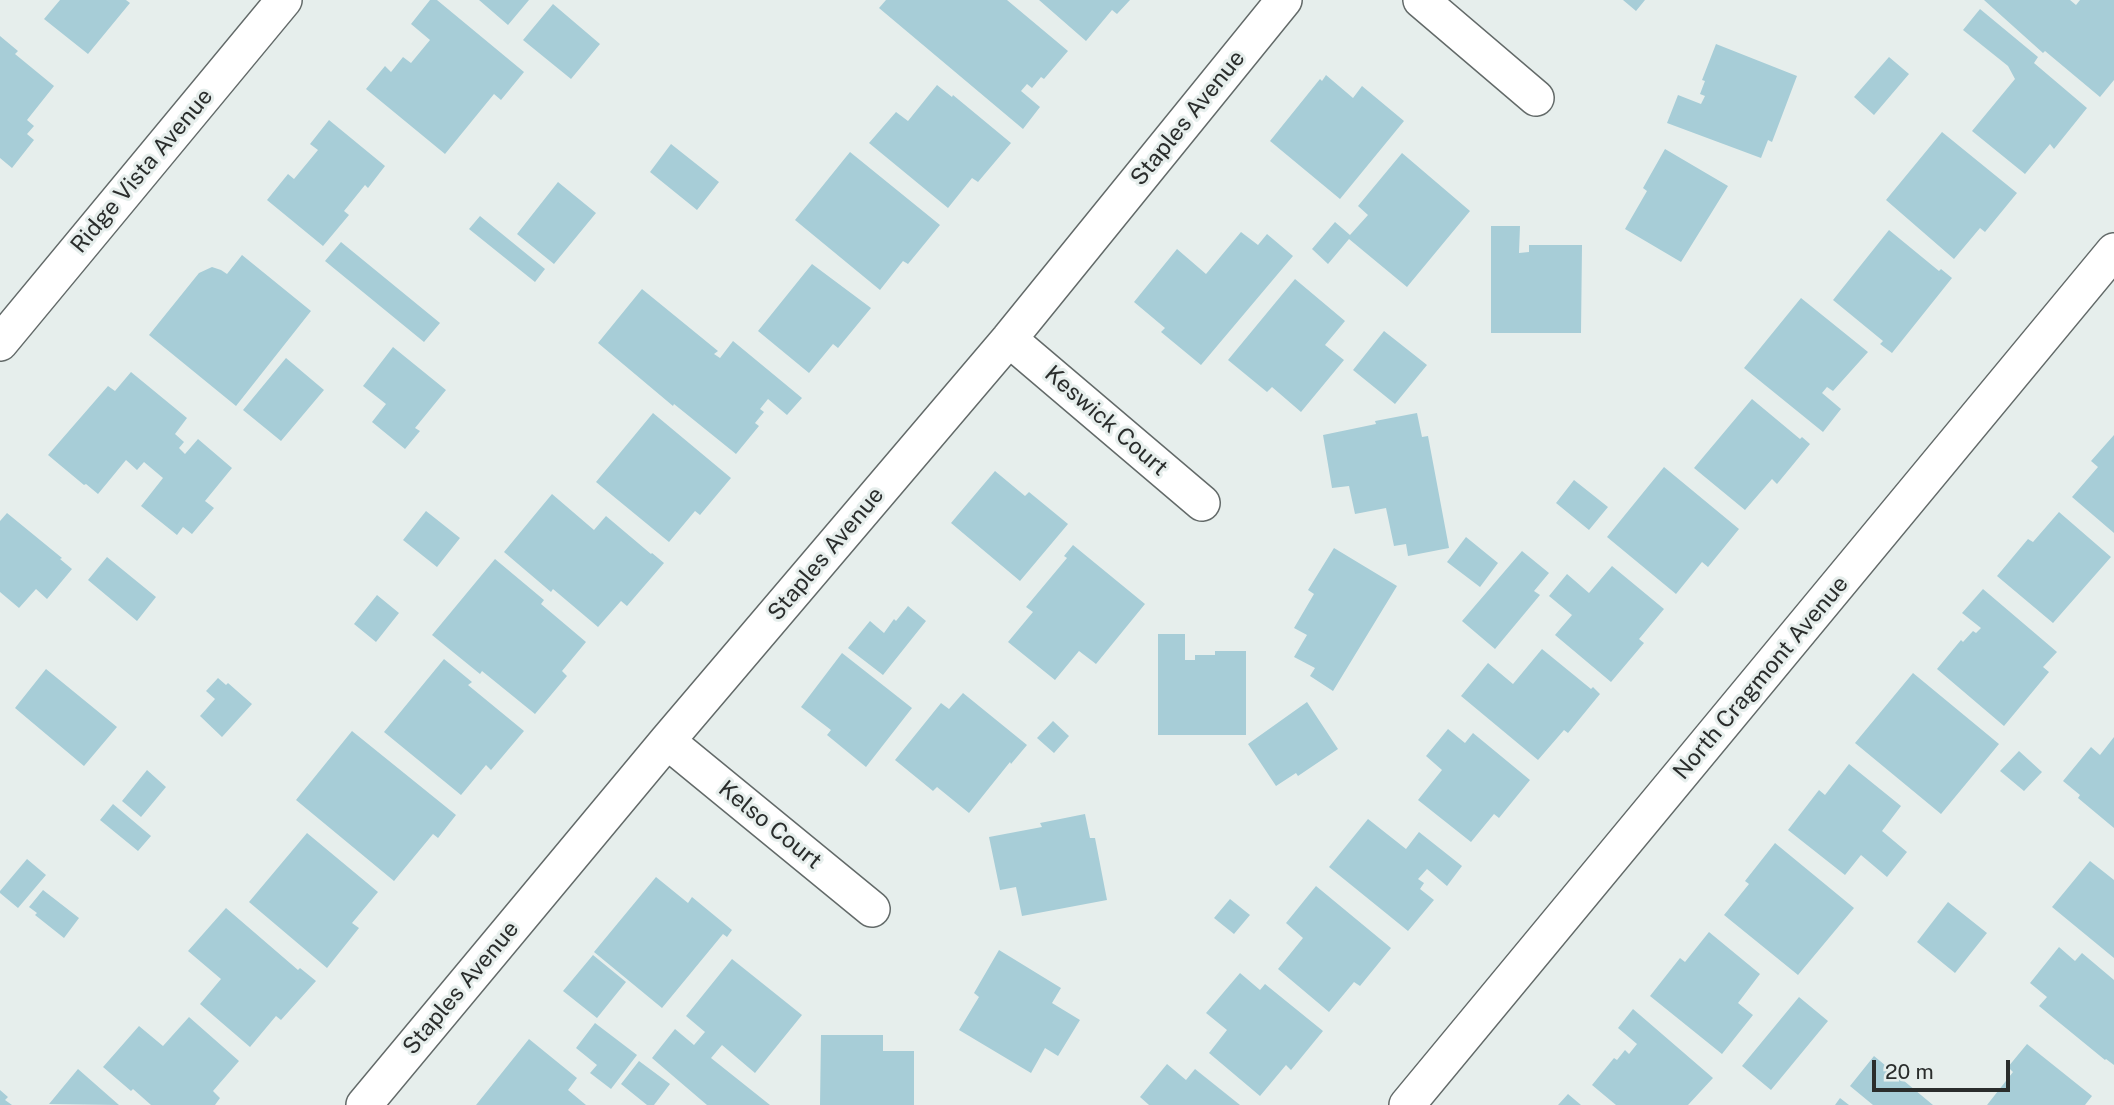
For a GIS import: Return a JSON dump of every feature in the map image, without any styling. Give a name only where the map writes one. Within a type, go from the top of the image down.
[{"type":"street","name":"Ridge Vista Avenue","points":[[0,343],[285,0]]},
{"type":"street","name":"Staples Avenue","points":[[363,1105],[667,741],[1009,339],[1284,0]]},
{"type":"street","points":[[1421,0],[1536,98]]},
{"type":"street","name":"North Cragmont Avenue","points":[[1407,1105],[2114,251]]},
{"type":"street","name":"Keswick Court","points":[[1009,339],[1202,503]]},
{"type":"street","name":"Kelso Court","points":[[667,741],[872,908]]},
{"type":"building","points":[[60,0],[126,0],[130,3],[88,54],[44,19]]},
{"type":"building","points":[[430,0],[437,0],[524,72],[501,100],[494,94],[445,154],[366,89],[385,66],[391,72],[403,57],[411,63],[430,40],[411,24]]},
{"type":"building","points":[[479,0],[529,0],[508,25]]},
{"type":"building","points":[[886,0],[1007,0],[1068,51],[1044,79],[1041,77],[1032,88],[1027,84],[1021,91],[1040,107],[1023,129],[879,8]]},
{"type":"building","points":[[1039,0],[1130,0],[1117,14],[1112,10],[1086,41]]},
{"type":"building","points":[[1623,0],[1645,0],[1636,11]]},
{"type":"building","points":[[1984,0],[2070,0],[2076,5],[2080,0],[2114,0],[2114,80],[2100,97],[2045,51],[2043,53]]},
{"type":"building","points":[[553,4],[600,44],[571,79],[523,40]]},
{"type":"building","points":[[1980,9],[2038,57],[2034,63],[2087,108],[2054,149],[2050,144],[2025,174],[1972,131],[2015,79],[2008,66],[1963,30]]},
{"type":"building","points":[[0,36],[18,51],[15,54],[54,86],[27,120],[34,126],[27,134],[34,140],[12,168],[0,158]]},
{"type":"building","points":[[1716,44],[1797,76],[1772,142],[1768,140],[1761,158],[1667,123],[1678,95],[1701,104],[1705,96],[1700,94],[1705,81],[1702,80]]},
{"type":"building","points":[[1889,57],[1909,74],[1874,115],[1854,97]]},
{"type":"building","points":[[1326,75],[1353,98],[1362,86],[1404,121],[1340,199],[1270,141]]},
{"type":"building","points":[[937,85],[1011,143],[978,182],[972,178],[948,208],[869,143],[896,112],[908,121]]},
{"type":"building","points":[[329,120],[385,166],[368,188],[365,185],[344,211],[349,215],[323,246],[267,200],[288,174],[294,179],[318,150],[310,144]]},
{"type":"building","points":[[1942,132],[2017,193],[1985,232],[1980,228],[1954,259],[1886,200]]},
{"type":"building","points":[[671,144],[719,182],[697,210],[650,172]]},
{"type":"building","points":[[1665,149],[1728,186],[1681,262],[1625,229],[1647,191],[1643,188]]},
{"type":"building","points":[[850,152],[940,225],[908,264],[903,261],[880,290],[795,220]]},
{"type":"building","points":[[1402,153],[1470,211],[1407,287],[1349,239],[1328,264],[1312,249],[1335,222],[1350,235],[1368,215],[1358,206]]},
{"type":"building","points":[[558,182],[596,213],[554,264],[517,234]]},
{"type":"building","points":[[480,216],[545,269],[535,282],[469,229]]},
{"type":"building","points":[[1491,226],[1520,226],[1519,253],[1529,252],[1529,245],[1582,245],[1581,333],[1491,333]]},
{"type":"building","points":[[1889,230],[1939,271],[1941,269],[1952,278],[1892,353],[1880,344],[1883,341],[1833,300]]},
{"type":"building","points":[[1241,232],[1258,245],[1267,234],[1293,256],[1201,365],[1161,332],[1165,328],[1134,302],[1177,249],[1206,274]]},
{"type":"building","points":[[341,242],[440,323],[424,342],[325,261]]},
{"type":"building","points":[[242,255],[311,311],[236,406],[149,335],[199,273],[212,267],[227,274]]},
{"type":"building","points":[[812,264],[871,308],[838,348],[833,344],[809,373],[758,331]]},
{"type":"building","points":[[1295,279],[1345,321],[1325,345],[1344,360],[1301,412],[1272,387],[1267,392],[1228,360]]},
{"type":"building","points":[[642,289],[718,351],[714,354],[720,358],[733,341],[802,398],[787,415],[768,399],[760,409],[764,412],[755,423],[759,426],[736,454],[598,343]]},
{"type":"building","points":[[1801,298],[1868,352],[1833,391],[1827,387],[1822,393],[1841,409],[1823,432],[1744,368]]},
{"type":"building","points":[[1384,331],[1427,365],[1395,404],[1353,370]]},
{"type":"building","points":[[393,347],[446,390],[415,428],[420,431],[405,449],[372,422],[386,404],[363,386]]},
{"type":"building","points":[[286,358],[324,390],[281,441],[243,410]]},
{"type":"building","points":[[131,372],[187,418],[175,434],[184,442],[179,448],[185,454],[198,439],[232,468],[205,501],[214,508],[192,534],[183,527],[177,535],[141,506],[163,478],[144,462],[137,470],[126,460],[98,494],[48,455],[108,386],[115,391]]},
{"type":"building","points":[[1752,399],[1800,439],[1802,437],[1810,444],[1777,484],[1772,479],[1745,510],[1694,468]]},
{"type":"building","points":[[653,413],[731,478],[700,515],[695,511],[669,542],[596,482]]},
{"type":"building","points":[[1417,413],[1422,437],[1428,436],[1449,548],[1408,556],[1406,544],[1394,546],[1386,508],[1355,514],[1349,486],[1332,488],[1323,435]]},
{"type":"building","points":[[2114,435],[2114,533],[2072,497],[2098,467],[2091,461]]},
{"type":"building","points":[[1664,467],[1739,529],[1708,567],[1702,562],[1676,594],[1607,537]]},
{"type":"building","points":[[995,471],[1025,496],[1029,492],[1068,524],[1020,581],[951,523]]},
{"type":"building","points":[[1574,480],[1608,507],[1589,530],[1556,503]]},
{"type":"building","points":[[552,494],[594,530],[606,516],[664,563],[627,606],[621,601],[598,627],[504,552]]},
{"type":"building","points":[[426,511],[460,538],[437,567],[403,540]]},
{"type":"building","points":[[2059,512],[2111,557],[2053,623],[1997,576],[2028,539],[2033,542]]},
{"type":"building","points":[[7,513],[72,569],[47,599],[36,589],[19,608],[0,592],[0,521]]},
{"type":"building","points":[[1466,537],[1498,563],[1480,587],[1447,562]]},
{"type":"building","points":[[1073,545],[1145,604],[1096,664],[1079,651],[1055,680],[1008,642],[1033,612],[1026,607],[1067,558],[1064,556]]},
{"type":"building","points":[[1334,548],[1397,586],[1333,691],[1310,676],[1315,668],[1294,657],[1307,635],[1294,628],[1314,594],[1308,590]]},
{"type":"building","points":[[1522,551],[1549,573],[1534,591],[1540,595],[1495,649],[1462,621]]},
{"type":"building","points":[[107,557],[156,597],[137,621],[88,580]]},
{"type":"building","points":[[495,559],[544,600],[541,604],[586,642],[562,671],[567,676],[535,714],[432,635]]},
{"type":"building","points":[[1612,566],[1664,609],[1639,639],[1644,643],[1611,682],[1555,635],[1572,615],[1549,596],[1567,574],[1589,593]]},
{"type":"building","points":[[1983,589],[2057,652],[2043,667],[2049,672],[2004,726],[1937,669],[1961,640],[1963,642],[1973,631],[1976,633],[1981,628],[1962,613]]},
{"type":"building","points":[[377,595],[399,613],[376,642],[354,624]]},
{"type":"building","points":[[908,606],[926,621],[883,675],[848,648],[870,621],[884,633]]},
{"type":"building","points":[[1158,634],[1185,634],[1185,660],[1195,660],[1195,655],[1215,655],[1215,651],[1246,651],[1246,735],[1158,735]]},
{"type":"building","points":[[1542,649],[1600,694],[1568,733],[1564,730],[1538,760],[1461,696],[1488,663],[1513,684]]},
{"type":"building","points":[[842,653],[912,708],[866,767],[827,735],[831,730],[801,707]]},
{"type":"building","points":[[444,659],[472,682],[468,685],[524,731],[491,770],[486,765],[461,795],[384,732]]},
{"type":"building","points":[[46,669],[117,727],[84,766],[15,708]]},
{"type":"building","points":[[1913,673],[1999,744],[1941,814],[1855,743]]},
{"type":"building","points":[[218,678],[226,685],[228,683],[252,704],[222,737],[200,716],[215,699],[206,691]]},
{"type":"building","points":[[963,693],[1027,745],[969,813],[937,787],[933,791],[895,760],[941,703],[949,709]]},
{"type":"building","points":[[1307,702],[1338,749],[1298,776],[1296,773],[1276,786],[1248,744]]},
{"type":"building","points":[[1053,721],[1069,736],[1054,753],[1037,738]]},
{"type":"building","points":[[1448,729],[1465,743],[1473,733],[1530,780],[1499,818],[1494,814],[1471,842],[1418,800],[1442,770],[1426,756]]},
{"type":"building","points":[[352,731],[456,815],[438,838],[433,834],[394,881],[296,800]]},
{"type":"building","points":[[2114,737],[2114,828],[2078,798],[2080,795],[2063,781],[2091,747],[2100,755]]},
{"type":"building","points":[[2019,751],[2042,772],[2024,791],[2000,771]]},
{"type":"building","points":[[1849,764],[1901,806],[1882,831],[1907,852],[1887,877],[1861,855],[1845,875],[1788,830],[1819,790],[1825,795]]},
{"type":"building","points":[[147,770],[166,787],[141,817],[122,801]]},
{"type":"building","points":[[113,804],[151,836],[138,851],[100,820]]},
{"type":"building","points":[[1085,814],[1090,838],[1095,838],[1107,900],[1022,916],[1016,887],[1000,890],[989,837],[1042,827],[1040,823]]},
{"type":"building","points":[[1368,819],[1406,849],[1419,832],[1462,866],[1447,886],[1427,869],[1418,879],[1424,883],[1420,889],[1434,900],[1408,931],[1329,867]]},
{"type":"building","points":[[307,833],[378,892],[352,923],[359,928],[327,968],[249,902]]},
{"type":"building","points":[[1775,843],[1854,908],[1798,975],[1724,915],[1749,884],[1745,881]]},
{"type":"building","points":[[27,859],[46,875],[18,908],[0,891]]},
{"type":"building","points":[[2090,861],[2114,880],[2114,958],[2052,907]]},
{"type":"building","points":[[656,877],[688,903],[692,897],[732,930],[727,937],[723,934],[662,1008],[594,952]]},
{"type":"building","points":[[1316,886],[1391,948],[1360,986],[1354,982],[1329,1012],[1278,969],[1303,938],[1286,923]]},
{"type":"building","points":[[43,890],[79,918],[64,938],[29,907]]},
{"type":"building","points":[[1230,899],[1250,915],[1234,934],[1214,918]]},
{"type":"building","points":[[1948,902],[1987,933],[1955,973],[1917,942]]},
{"type":"building","points":[[226,908],[298,970],[300,968],[316,981],[281,1020],[276,1016],[250,1047],[200,1004],[221,979],[188,951]]},
{"type":"building","points":[[1709,932],[1760,974],[1738,1003],[1753,1015],[1722,1054],[1650,996],[1680,958],[1685,962]]},
{"type":"building","points":[[2059,947],[2075,961],[2082,953],[2114,980],[2114,1065],[2039,1006],[2047,997],[2030,983]]},
{"type":"building","points":[[999,950],[1061,988],[1052,1003],[1080,1020],[1058,1056],[1045,1048],[1031,1073],[959,1030],[979,997],[974,993]]},
{"type":"building","points":[[593,955],[626,982],[597,1018],[563,991]]},
{"type":"building","points":[[732,959],[802,1015],[755,1073],[722,1045],[711,1058],[770,1105],[707,1105],[652,1058],[675,1029],[694,1045],[705,1032],[686,1016]]},
{"type":"building","points":[[1240,973],[1260,990],[1265,984],[1323,1031],[1291,1070],[1286,1065],[1260,1096],[1209,1053],[1227,1030],[1206,1013]]},
{"type":"building","points":[[1799,997],[1828,1021],[1771,1090],[1742,1066]]},
{"type":"building","points":[[1633,1009],[1713,1078],[1688,1105],[1616,1105],[1592,1085],[1614,1058],[1617,1060],[1625,1050],[1629,1054],[1637,1044],[1618,1028]]},
{"type":"building","points":[[189,1017],[239,1061],[213,1091],[220,1098],[215,1105],[151,1105],[103,1067],[139,1026],[163,1046]]},
{"type":"building","points":[[595,1023],[637,1055],[611,1089],[590,1073],[597,1065],[576,1048]]},
{"type":"building","points":[[821,1035],[883,1035],[883,1051],[914,1051],[914,1105],[820,1105]]},
{"type":"building","points":[[529,1039],[577,1078],[568,1090],[586,1105],[476,1105]]},
{"type":"building","points":[[2027,1044],[2092,1096],[2085,1105],[1987,1105],[2013,1072],[2008,1067]]},
{"type":"building","points":[[1874,1056],[1933,1105],[1873,1105],[1850,1086]]},
{"type":"building","points":[[639,1061],[670,1084],[654,1105],[647,1105],[621,1084]]},
{"type":"building","points":[[1167,1064],[1186,1080],[1195,1069],[1240,1105],[1149,1105],[1140,1097]]},
{"type":"building","points":[[78,1069],[119,1105],[49,1104]]},
{"type":"building","points":[[0,1090],[8,1097],[5,1100],[12,1105],[0,1105]]},
{"type":"building","points":[[1568,1094],[1581,1105],[1558,1105]]},
{"type":"building","points":[[1840,1098],[1849,1105],[1835,1105]]}]
